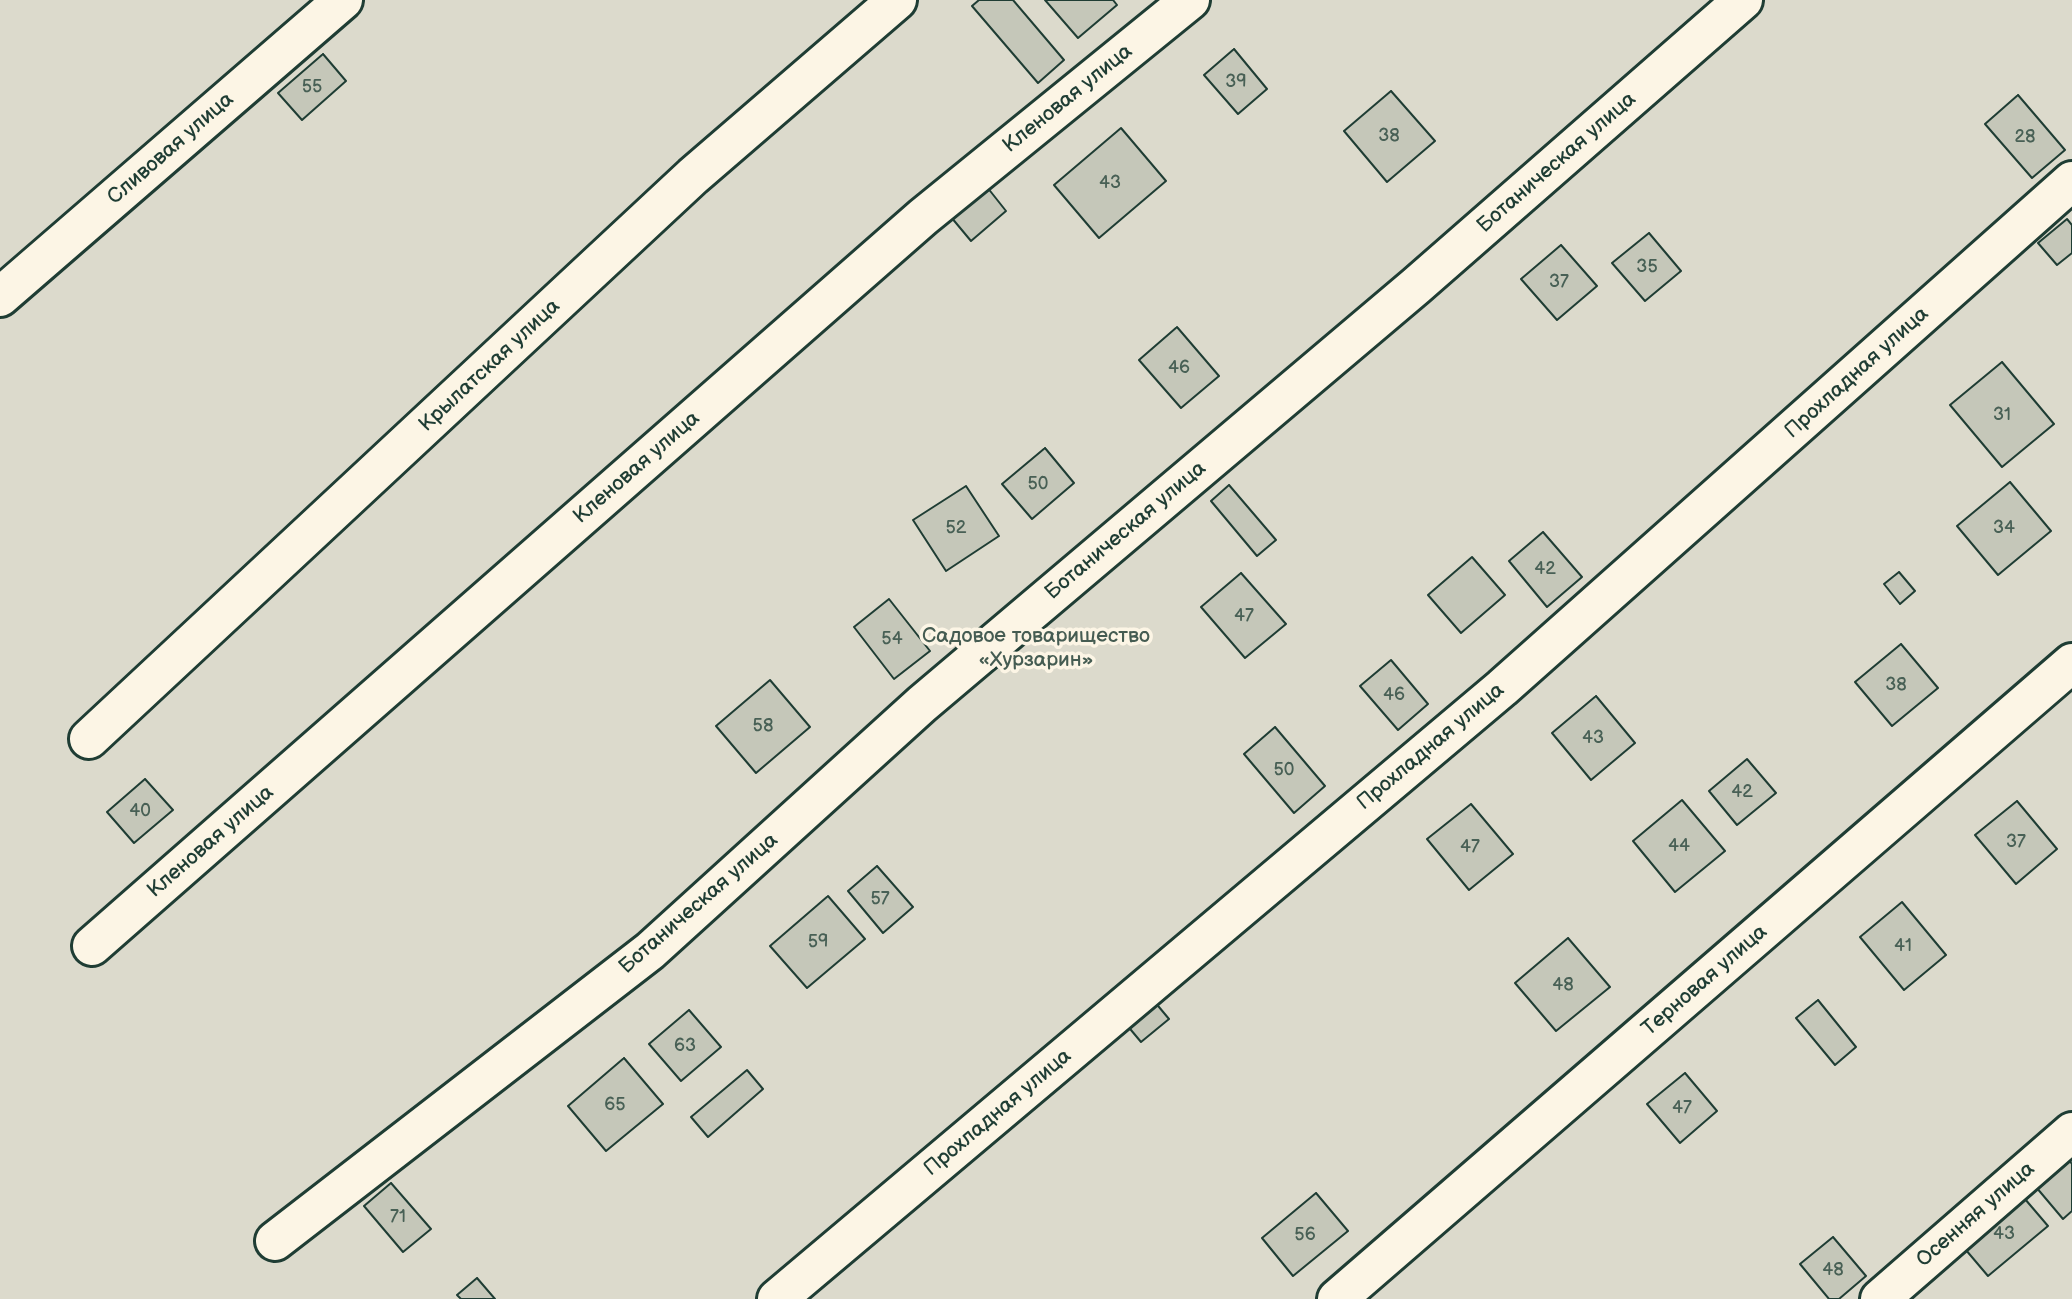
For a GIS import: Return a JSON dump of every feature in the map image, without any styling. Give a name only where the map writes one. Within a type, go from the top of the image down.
[{"type":"street","name":"Сливовая улица","points":[[0,297],[343,0]]},
{"type":"street","name":"Крылатская улица","points":[[89,739],[683,185],[897,0]]},
{"type":"street","name":"Кленовая улица","points":[[92,946],[923,217],[1190,0]]},
{"type":"street","name":"Ботаническая улица","points":[[275,1241],[650,951],[922,704],[1416,286],[1744,0]]},
{"type":"street","name":"Прохладная улица","points":[[777,1299],[1502,688],[2072,181]]},
{"type":"street","name":"Терновая улица","points":[[1337,1299],[2072,663]]},
{"type":"street","name":"Осенняя улица","points":[[1880,1299],[2072,1132]]},
{"type":"green space","name":"Садовое товарищество «Хурзарин»","points":[[0,0],[2072,0],[2072,1299],[0,1299]]},
{"type":"building","points":[[979,0],[1013,0],[1064,60],[1038,83],[972,6]]},
{"type":"building","points":[[1045,0],[1113,0],[1117,5],[1078,38]]},
{"type":"building","points":[[1234,49],[1267,89],[1238,114],[1204,75]]},
{"type":"building","points":[[323,54],[346,81],[302,120],[278,93]]},
{"type":"building","points":[[1391,91],[1435,141],[1387,182],[1344,131]]},
{"type":"building","points":[[2018,95],[2065,150],[2032,178],[1985,124]]},
{"type":"building","points":[[1121,128],[1166,181],[1099,238],[1054,185]]},
{"type":"building","points":[[987,187],[1006,211],[971,241],[951,217]]},
{"type":"building","points":[[2067,219],[2072,225],[2072,253],[2057,265],[2038,243]]},
{"type":"building","points":[[1649,233],[1681,271],[1645,301],[1612,263]]},
{"type":"building","points":[[1561,245],[1597,286],[1557,320],[1521,279]]},
{"type":"building","points":[[1177,327],[1219,376],[1181,408],[1139,360]]},
{"type":"building","points":[[2002,362],[2054,424],[2002,467],[1950,405]]},
{"type":"building","points":[[1045,448],[1074,483],[1032,519],[1002,484]]},
{"type":"building","points":[[2010,482],[2051,531],[1998,575],[1957,526]]},
{"type":"building","points":[[1229,485],[1276,540],[1257,556],[1211,501]]},
{"type":"building","points":[[966,486],[999,536],[946,571],[913,520]]},
{"type":"building","points":[[1543,532],[1582,577],[1547,607],[1509,561]]},
{"type":"building","points":[[1472,557],[1505,595],[1461,633],[1428,595]]},
{"type":"building","points":[[1899,572],[1915,591],[1900,604],[1884,584]]},
{"type":"building","points":[[1241,573],[1286,624],[1245,658],[1201,607]]},
{"type":"building","points":[[889,599],[930,651],[894,679],[854,627]]},
{"type":"building","points":[[1901,644],[1938,688],[1892,726],[1855,682]]},
{"type":"building","points":[[1391,660],[1428,704],[1398,730],[1360,686]]},
{"type":"building","points":[[770,680],[810,727],[756,773],[716,726]]},
{"type":"building","points":[[1596,696],[1635,743],[1591,780],[1552,733]]},
{"type":"building","points":[[1275,727],[1325,786],[1294,813],[1244,754]]},
{"type":"building","points":[[1747,759],[1776,793],[1737,825],[1709,791]]},
{"type":"building","points":[[145,779],[173,810],[134,843],[107,812]]},
{"type":"building","points":[[1682,800],[1725,851],[1675,892],[1633,841]]},
{"type":"building","points":[[2017,801],[2057,849],[2016,884],[1975,835]]},
{"type":"building","points":[[1471,804],[1513,854],[1469,890],[1427,839]]},
{"type":"building","points":[[877,866],[913,907],[883,933],[848,891]]},
{"type":"building","points":[[828,896],[865,939],[807,988],[770,946]]},
{"type":"building","points":[[1902,902],[1946,955],[1904,990],[1860,937]]},
{"type":"building","points":[[1568,938],[1610,987],[1556,1031],[1515,983]]},
{"type":"building","points":[[1818,1000],[1856,1047],[1835,1065],[1796,1018]]},
{"type":"building","points":[[1154,1001],[1169,1019],[1141,1042],[1126,1024]]},
{"type":"building","points":[[689,1010],[721,1047],[681,1081],[649,1044]]},
{"type":"building","points":[[624,1058],[663,1104],[606,1151],[568,1106]]},
{"type":"building","points":[[747,1070],[763,1089],[708,1137],[691,1117]]},
{"type":"building","points":[[1685,1073],[1717,1111],[1680,1143],[1647,1104]]},
{"type":"building","points":[[2068,1159],[2072,1164],[2072,1211],[2063,1219],[2036,1187]]},
{"type":"building","points":[[391,1183],[431,1229],[403,1252],[364,1206]]},
{"type":"building","points":[[2019,1192],[2048,1226],[1988,1276],[1960,1243]]},
{"type":"building","points":[[1316,1193],[1348,1231],[1293,1276],[1262,1238]]},
{"type":"building","points":[[1833,1237],[1866,1276],[1839,1299],[1829,1299],[1800,1264]]},
{"type":"building","points":[[477,1278],[495,1299],[461,1299],[457,1295]]}]
